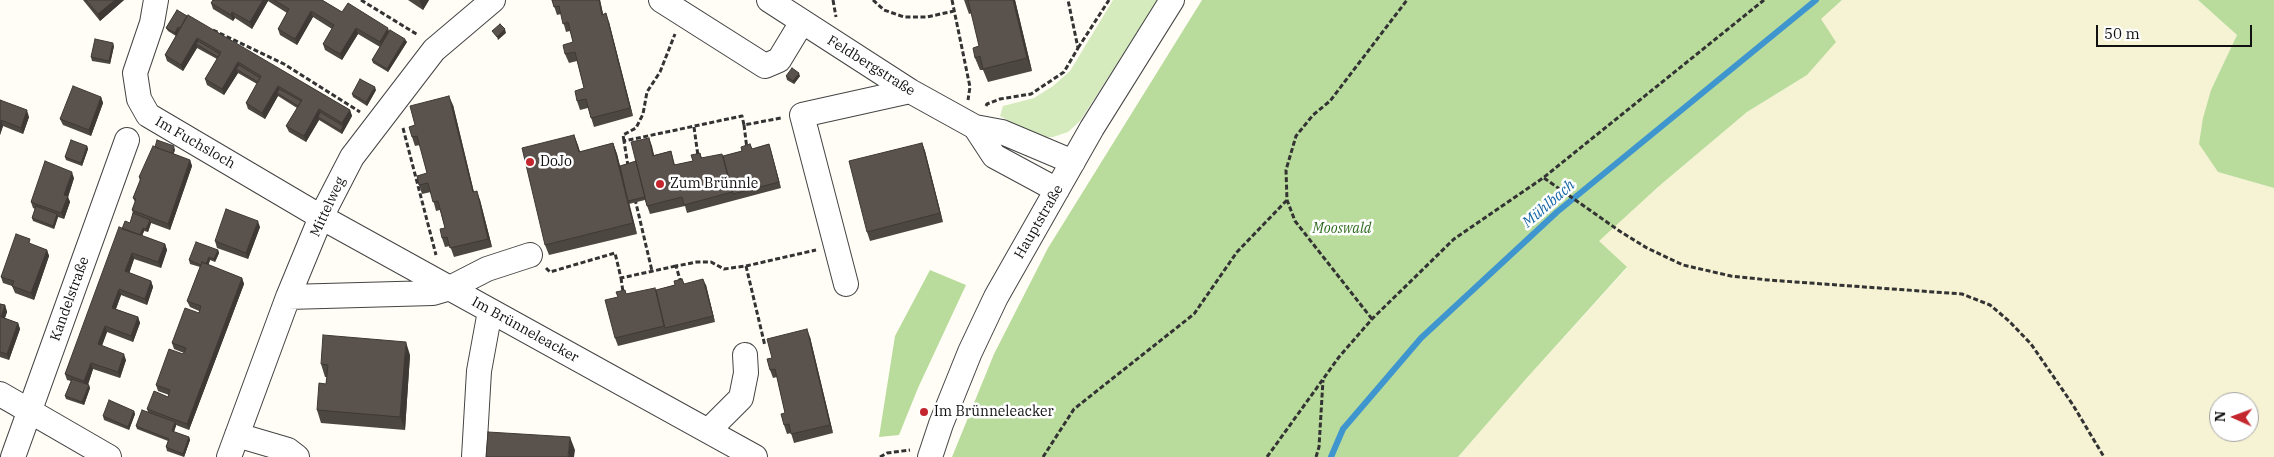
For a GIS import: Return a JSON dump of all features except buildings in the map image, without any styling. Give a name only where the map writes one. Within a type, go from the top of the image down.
[{"type":"street","name":"Im Fuchsloch","points":[[156,0],[152,23],[135,73],[139,99],[148,115],[321,217]]},
{"type":"street","name":"Mittelweg","points":[[229,457],[288,297],[321,217],[352,157],[434,50],[494,0]]},
{"type":"street","points":[[661,0],[765,66],[780,60],[802,22]]},
{"type":"street","name":"Feldbergstraße","points":[[769,0],[910,91],[970,124],[1002,132],[1073,162]]},
{"type":"street","name":"Hauptstraße","points":[[924,455],[941,424],[970,352],[996,297],[1092,128],[1172,0]]},
{"type":"street","points":[[846,284],[802,115],[910,91]]},
{"type":"street","name":"Feldbergstraße","points":[[970,124],[994,156],[1057,190]]},
{"type":"street","name":"Kandelstraße","points":[[13,457],[127,140]]},
{"type":"street","name":"Im Brünneleacker","points":[[321,217],[755,457]]},
{"type":"street","points":[[288,297],[391,295],[434,292],[450,288],[487,269],[530,255]]},
{"type":"street","points":[[474,457],[479,371],[490,311]]},
{"type":"street","points":[[708,431],[741,398],[746,372],[755,354]]},
{"type":"street","points":[[0,394],[109,457]]},
{"type":"street","points":[[237,435],[288,450],[297,457]]},
{"type":"path","points":[[361,0],[425,39],[434,50]]},
{"type":"path","points":[[873,0],[884,10],[904,17],[927,17],[954,11]]},
{"type":"path","points":[[952,0],[970,87],[970,124]]},
{"type":"path","points":[[1068,0],[1078,48]]},
{"type":"path","points":[[970,124],[987,104],[1031,94],[1064,72],[1109,0]]},
{"type":"path","points":[[1372,319],[1295,221],[1287,200],[1286,170],[1296,136],[1313,115],[1330,101],[1407,0]]},
{"type":"path","points":[[1267,457],[1323,379],[1372,319],[1454,239],[1543,178],[1764,0]]},
{"type":"path","points":[[628,167],[623,135],[636,128],[648,92],[660,72],[673,37],[686,17]]},
{"type":"path","points":[[207,27],[284,64],[378,123]]},
{"type":"path","points":[[744,125],[802,115]]},
{"type":"path","points":[[624,141],[742,116],[748,152]]},
{"type":"path","points":[[694,126],[699,162]]},
{"type":"path","points":[[403,127],[437,257]]},
{"type":"path","points":[[1543,178],[1647,248],[1683,264],[1730,276],[1962,294],[1990,305],[2009,321],[2031,344],[2073,405],[2104,457]]},
{"type":"path","points":[[634,194],[652,271]]},
{"type":"path","points":[[1043,457],[1074,409],[1194,314],[1237,252],[1287,200]]},
{"type":"path","points":[[622,278],[697,262],[711,262],[724,269],[746,266],[836,246]]},
{"type":"path","points":[[530,255],[550,272],[615,253],[622,278],[624,299]]},
{"type":"path","points":[[676,266],[681,286]]},
{"type":"path","points":[[746,266],[765,343],[755,354]]},
{"type":"path","points":[[1316,457],[1319,447],[1323,379]]},
{"type":"path","points":[[880,457],[887,453],[908,450],[924,455]]},
{"type":"shaded area","points":[[1842,0],[2198,0],[2237,35],[2211,90],[2218,172],[2274,188],[2274,457],[1458,457],[1627,268],[1598,241],[1658,187],[1747,112],[1807,75],[1820,19]]},
{"type":"green space","points":[[1113,0],[1158,0],[1080,121],[1068,132],[1053,137],[1039,137],[1000,116],[1003,106],[1034,98],[1053,86],[1070,71]]},
{"type":"green space","name":"Mooswald","points":[[1202,0],[1842,0],[1821,19],[1836,42],[1807,75],[1747,112],[1658,187],[1599,241],[1627,267],[1458,457],[952,457],[994,354],[1048,248]]},
{"type":"green space","points":[[2198,0],[2274,0],[2274,188],[2218,172],[2199,144],[2203,118],[2211,90],[2237,35]]},
{"type":"green space","points":[[930,270],[966,285],[918,388],[899,435],[879,437],[895,336]]},
{"type":"waterway","name":"Mühlbach","points":[[1331,457],[1343,429],[1421,338],[1557,212],[1816,0]]},
{"type":"place","name":"DoJo","points":[[530,162]]},
{"type":"place","name":"Zum Brünnle","points":[[660,184]]},
{"type":"place","name":"Im Brünneleacker","points":[[924,412]]}]
